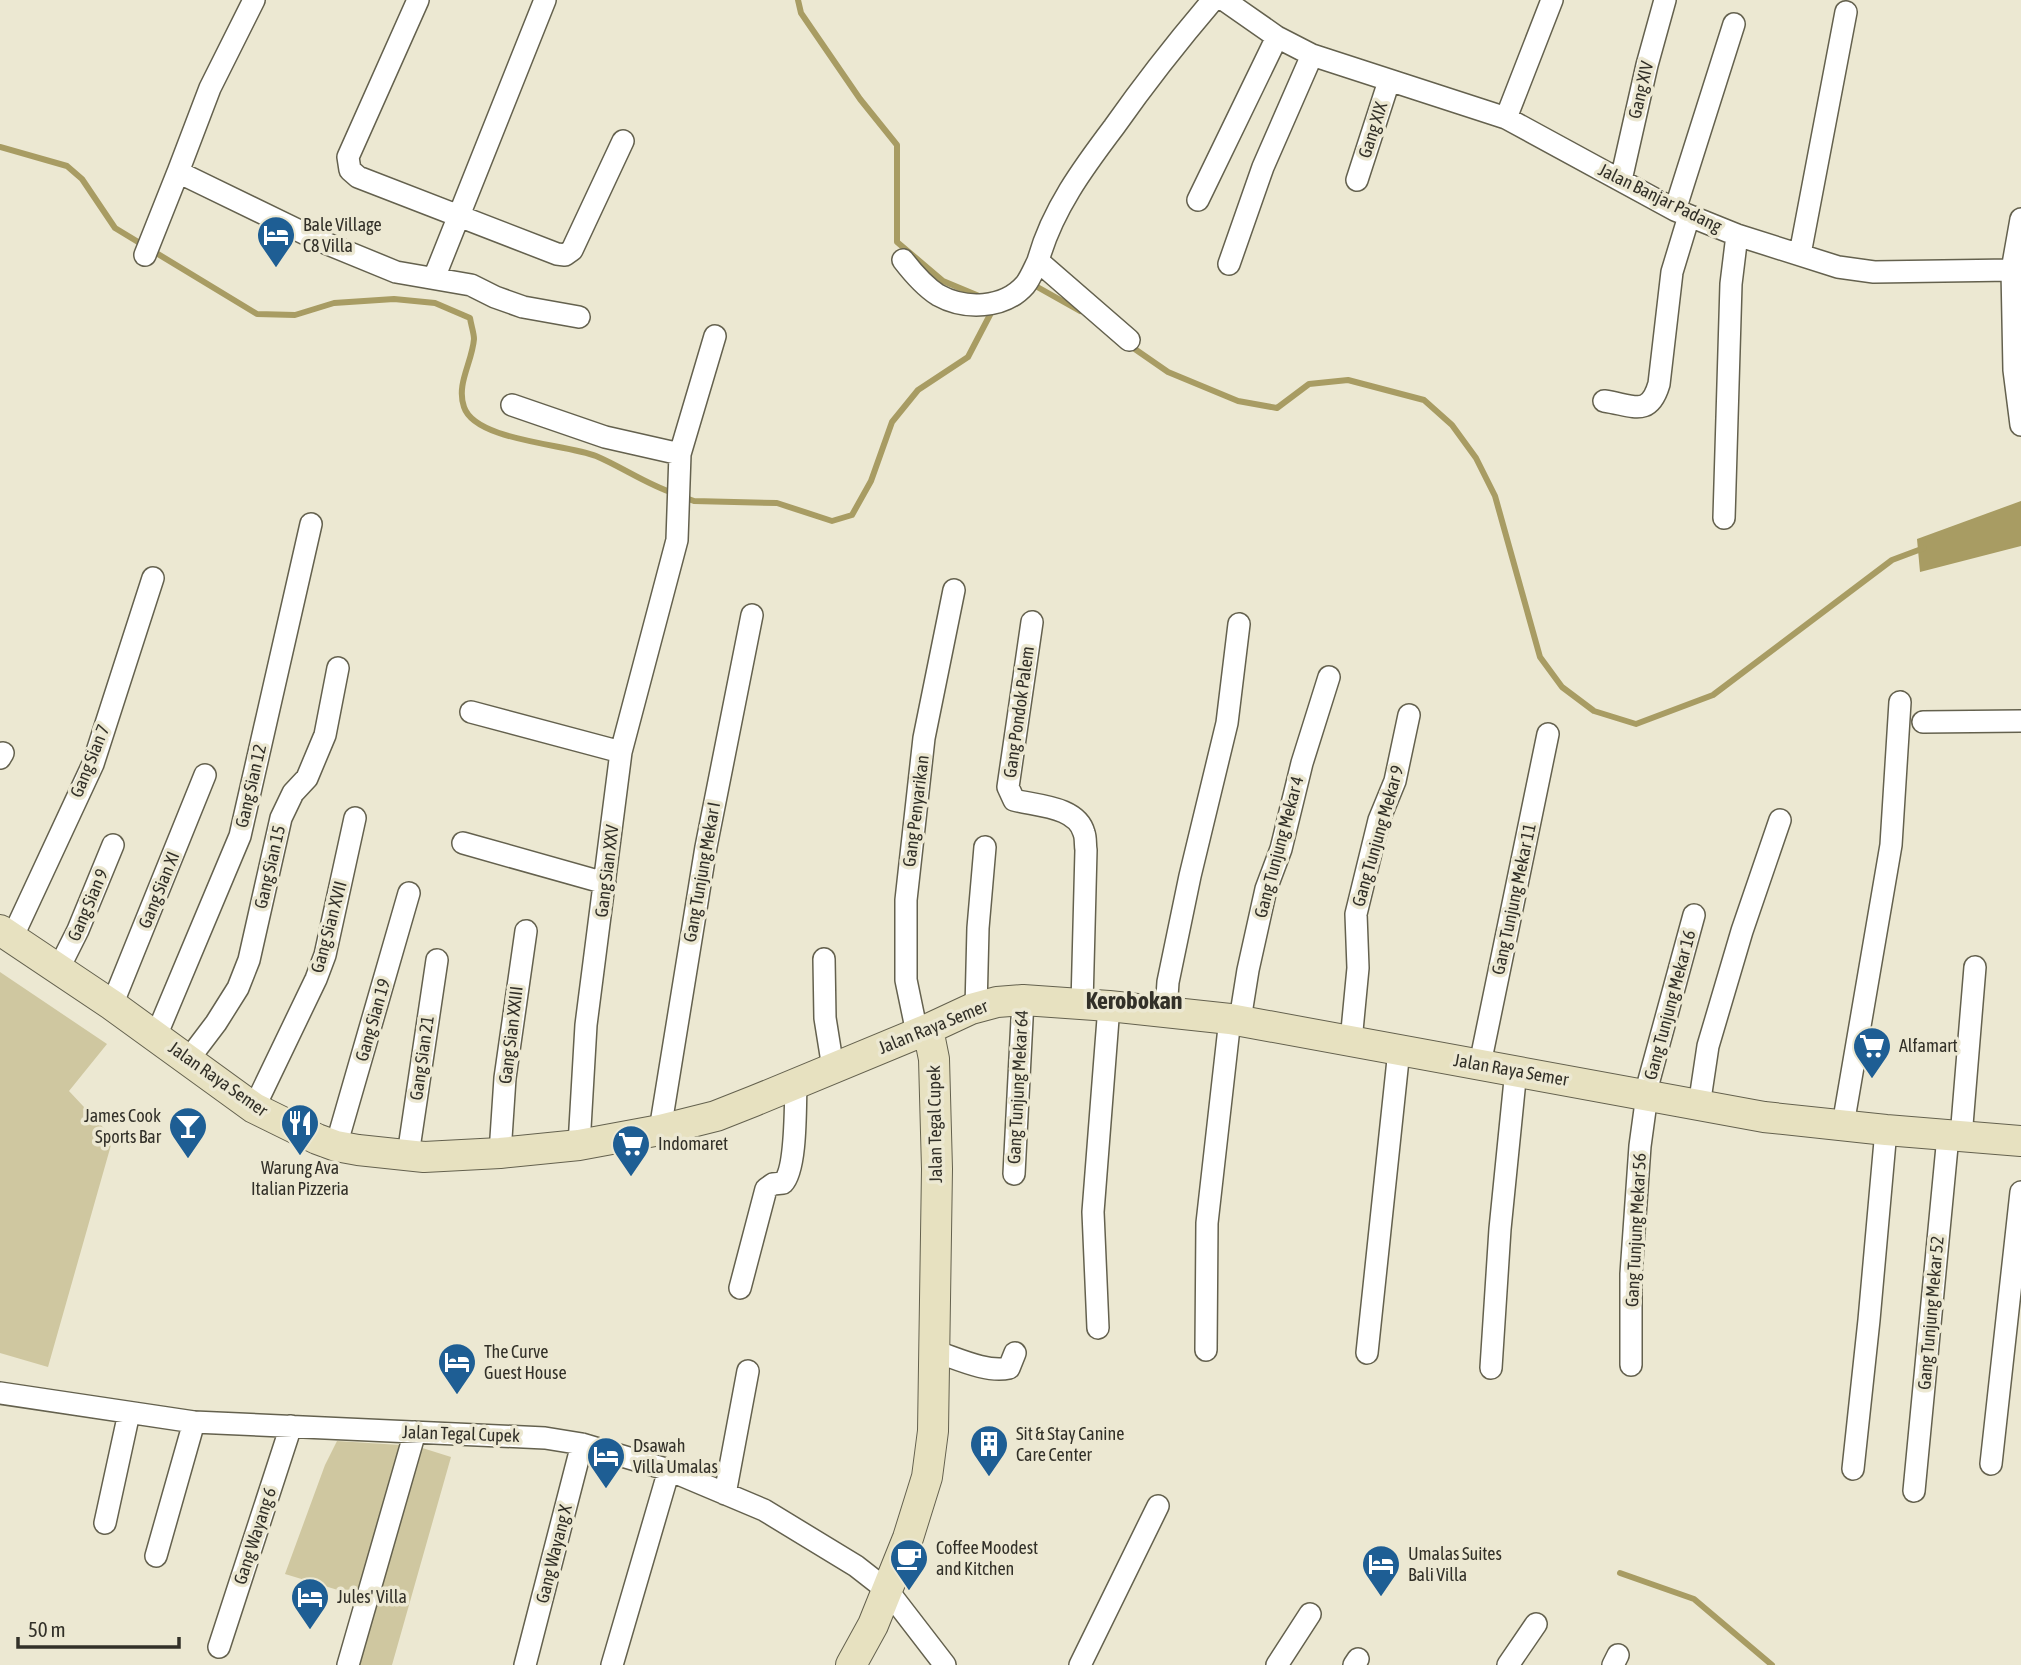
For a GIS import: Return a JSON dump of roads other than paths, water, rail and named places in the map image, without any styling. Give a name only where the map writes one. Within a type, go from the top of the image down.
[{"type":"street","points":[[145,256],[210,88],[254,0]]},
{"type":"street","points":[[418,0],[348,157],[350,170],[358,177],[458,217],[565,255],[572,250],[623,141]]},
{"type":"street","points":[[434,278],[545,0]]},
{"type":"street","points":[[903,260],[919,280],[939,295],[960,302],[978,306],[998,302],[1019,290],[1038,261],[1043,242],[1075,179],[1164,57],[1213,0]]},
{"type":"street","name":"Jalan Banjar Padang","points":[[1224,0],[1277,37],[1312,55],[1506,118],[1682,213],[1737,235],[1838,267],[1874,272],[2012,270]]},
{"type":"street","points":[[1506,118],[1552,0]]},
{"type":"street","name":"Gang XIV","points":[[1621,180],[1665,0]]},
{"type":"street","points":[[1800,254],[1846,12]]},
{"type":"street","points":[[1604,401],[1641,407],[1649,405],[1655,399],[1661,373],[1666,313],[1682,213],[1734,24]]},
{"type":"street","points":[[1198,200],[1277,37]]},
{"type":"street","points":[[1229,264],[1263,167],[1312,55]]},
{"type":"street","name":"Gang XIX","points":[[1357,180],[1390,81]]},
{"type":"street","points":[[178,173],[341,250],[396,272],[471,285],[495,298],[523,307],[579,317]]},
{"type":"street","points":[[2021,219],[2012,270],[2014,370],[2021,425]]},
{"type":"street","points":[[1724,518],[1731,284],[1737,235]]},
{"type":"street","points":[[1038,261],[1129,340]]},
{"type":"street","name":"Gang Sian XXV","points":[[579,1145],[586,1025],[621,752],[677,540],[680,454],[715,336]]},
{"type":"street","points":[[512,405],[605,438],[680,454]]},
{"type":"street","name":"Gang Sian 12","points":[[156,1036],[240,836],[311,524]]},
{"type":"street","name":"Gang Sian 7","points":[[6,934],[93,764],[153,578]]},
{"type":"street","name":"Gang Penyarikan","points":[[923,1031],[906,980],[906,900],[924,738],[954,590]]},
{"type":"street","name":"Gang Tunjung Mekar I","points":[[660,1130],[699,884],[752,615]]},
{"type":"street","name":"Gang Pondok Palem","points":[[1032,622],[1008,787],[1014,800],[1066,813],[1078,821],[1084,832],[1096,1005]]},
{"type":"street","points":[[1166,1012],[1168,982],[1188,887],[1227,723],[1238,624]]},
{"type":"street","name":"Gang Sian 15","points":[[188,1060],[216,1023],[237,988],[249,960],[281,818],[293,793],[307,778],[325,735],[338,668]]},
{"type":"street","name":"Gang Tunjung Mekar 4","points":[[1206,1350],[1207,1223],[1235,1020],[1266,889],[1281,849],[1301,763],[1329,677]]},
{"type":"street","points":[[1843,1125],[1891,845],[1900,702]]},
{"type":"street","points":[[471,712],[621,752]]},
{"type":"street","name":"Gang Tunjung Mekar 9","points":[[1351,1041],[1358,968],[1356,914],[1379,820],[1395,780],[1409,715]]},
{"type":"street","points":[[1923,722],[2021,721]]},
{"type":"street","name":"Gang Tunjung Mekar 11","points":[[1480,1064],[1548,734]]},
{"type":"street","name":"Gang Sian XI","points":[[112,1005],[205,775]]},
{"type":"street","name":"Gang Sian XVII","points":[[254,1108],[316,979],[325,954],[355,818]]},
{"type":"street","points":[[1699,1106],[1708,1046],[1742,931],[1780,820]]},
{"type":"street","points":[[463,843],[606,883]]},
{"type":"street","name":"Gang Sian 9","points":[[60,966],[113,845]]},
{"type":"street","points":[[976,1008],[978,928],[985,847]]},
{"type":"street","name":"Gang Sian 19","points":[[336,1146],[409,893]]},
{"type":"street","name":"Gang Tunjung Mekar 16","points":[[1646,1095],[1694,915]]},
{"type":"street","name":"Gang Sian XXIII","points":[[500,1146],[510,1038],[526,931]]},
{"type":"street","name":"Jalan Raya Semer","points":[[6,934],[60,966],[254,1108],[336,1146],[424,1157],[500,1146],[579,1145],[716,1116],[976,1008],[997,1002],[1023,1000],[1235,1020],[1764,1117],[2021,1141]]},
{"type":"street","points":[[824,959],[825,1018],[833,1068]]},
{"type":"street","name":"Gang Sian 21","points":[[408,1155],[437,960]]},
{"type":"street","name":"Gang Tunjung Mekar 52","points":[[1914,1491],[1975,967]]},
{"type":"street","name":"Gang Tunjung Mekar 64","points":[[1014,1174],[1023,1000]]},
{"type":"street","points":[[1096,1005],[1093,1212],[1098,1328]]},
{"type":"street","name":"Jalan Tegal Cupek","points":[[851,1665],[873,1625],[908,1538],[926,1477],[933,1431],[936,1090],[934,1059],[923,1031]]},
{"type":"street","points":[[1367,1353],[1399,1049]]},
{"type":"street","points":[[1491,1368],[1500,1229],[1516,1070]]},
{"type":"street","points":[[740,1288],[766,1189],[773,1184],[783,1183],[789,1173],[794,1140],[796,1083]]},
{"type":"street","name":"Gang Tunjung Mekar 56","points":[[1631,1365],[1631,1274],[1646,1095]]},
{"type":"street","points":[[1853,1469],[1886,1130]]},
{"type":"street","points":[[1991,1464],[2021,1192]]},
{"type":"street","points":[[934,1351],[990,1368],[1003,1369],[1009,1368],[1015,1353]]},
{"type":"street","points":[[725,1494],[748,1371]]},
{"type":"street","name":"Jalan Tegal Cupek","points":[[0,1393],[129,1413],[192,1432],[291,1426],[545,1438],[582,1444],[669,1470],[764,1510],[856,1566],[888,1591],[945,1665]]},
{"type":"street","points":[[105,1523],[129,1413]]},
{"type":"street","name":"Gang Wayang 6","points":[[219,1647],[291,1426]]},
{"type":"street","points":[[156,1556],[192,1432]]},
{"type":"street","points":[[348,1665],[415,1432]]},
{"type":"street","name":"Gang Wayang X","points":[[525,1665],[582,1444]]},
{"type":"street","points":[[612,1665],[669,1470]]},
{"type":"street","points":[[1080,1665],[1158,1506]]},
{"type":"street","points":[[1278,1665],[1310,1614]]},
{"type":"street","points":[[1508,1665],[1536,1624]]},
{"type":"waterway","points":[[798,0],[801,13],[860,99],[897,145],[897,242],[943,281],[979,296]]},
{"type":"waterway","points":[[0,147],[67,166],[82,179],[115,228],[257,314],[295,315],[334,303],[394,299],[435,303],[470,318],[474,339],[463,382],[462,398],[464,407],[472,418],[503,434],[596,456],[673,493]]},
{"type":"waterway","points":[[1032,284],[1080,311]]},
{"type":"waterway","points":[[683,497],[694,501],[777,503],[832,521],[852,515],[871,481],[892,422],[918,390],[968,357],[993,309]]},
{"type":"waterway","points":[[1129,345],[1168,372],[1238,401],[1277,408],[1309,384],[1348,380],[1424,400],[1452,425],[1476,458],[1495,496],[1540,657],[1562,687],[1594,711],[1636,724],[1713,695],[1892,560],[1924,548]]},
{"type":"waterway","points":[[1620,1573],[1694,1599],[1772,1665]]},
{"type":"place","name":"Bale Village C8 Villa","points":[[276,269]]},
{"type":"place","name":"Alfamart","points":[[1872,1080]]},
{"type":"place","name":"Warung Ava Italian Pizzeria","points":[[300,1157]]},
{"type":"place","name":"James Cook Sports Bar","points":[[188,1160]]},
{"type":"place","name":"Indomaret","points":[[631,1178]]},
{"type":"place","name":"The Curve Guest House","points":[[457,1396]]},
{"type":"place","name":"Sit & Stay Canine Care Center","points":[[989,1478]]},
{"type":"place","name":"Dsawah Villa Umalas","points":[[606,1490]]},
{"type":"place","name":"Coffee Moodest and Kitchen","points":[[909,1592]]},
{"type":"place","name":"Umalas Suites Bali Villa","points":[[1381,1598]]},
{"type":"place","name":"Jules' Villa","points":[[310,1631]]},
{"type":"district","name":"Kerobokan","points":[[1134,1001]]}]
